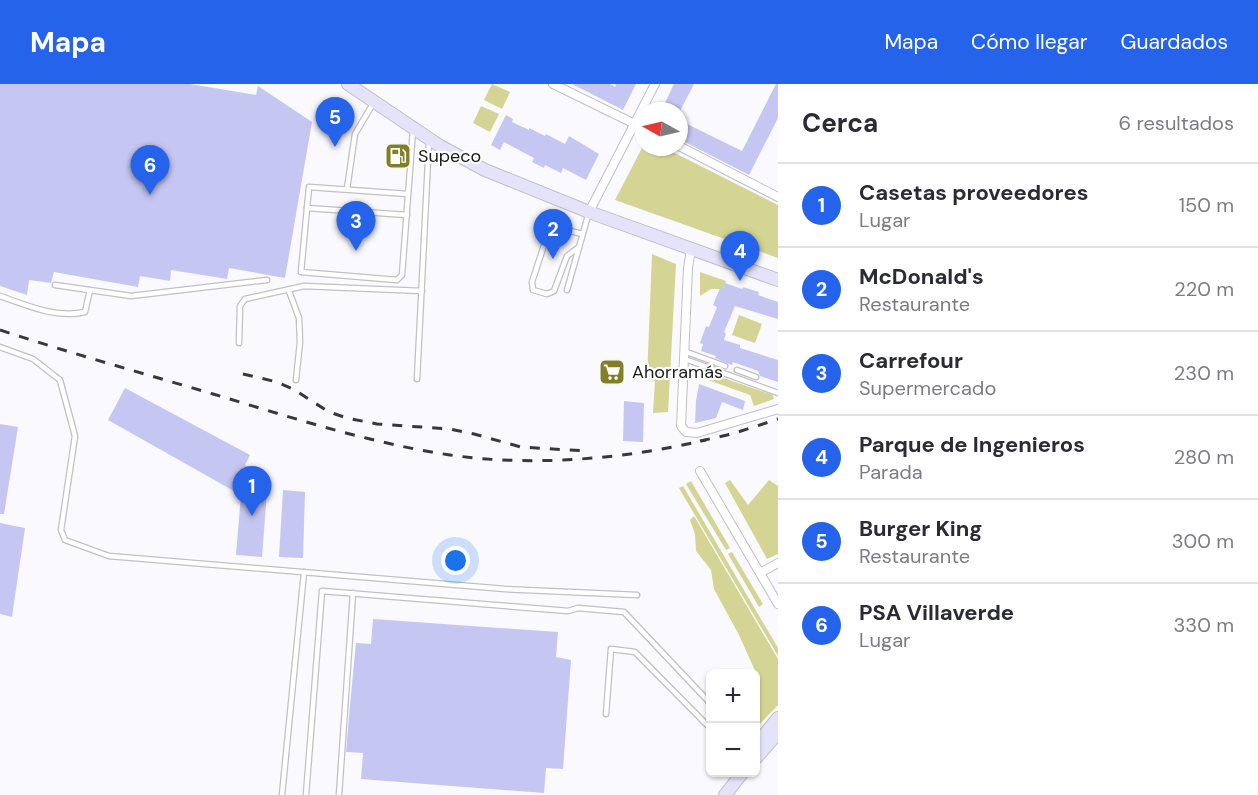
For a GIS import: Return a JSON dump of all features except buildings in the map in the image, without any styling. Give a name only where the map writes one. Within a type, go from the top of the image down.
[{"type":"street","points":[[349,84],[413,128],[484,170],[589,212],[778,280]]},
{"type":"street","points":[[553,84],[634,124]]},
{"type":"street","points":[[648,102],[655,84]]},
{"type":"street","points":[[589,212],[634,135]]},
{"type":"street","points":[[688,152],[778,197]]},
{"type":"street","points":[[691,249],[688,268],[681,426],[686,432],[696,433],[778,409]]},
{"type":"street","points":[[700,471],[778,604]]},
{"type":"street","points":[[760,573],[778,563]]},
{"type":"street","points":[[760,740],[778,718]]},
{"type":"street","points":[[760,753],[778,733]]},
{"type":"street","points":[[717,795],[730,777]]},
{"type":"street","points":[[725,795],[739,777]]},
{"type":"lane","points":[[347,189],[355,134],[374,102]]},
{"type":"lane","points":[[408,194],[309,187],[300,270],[303,274],[397,280],[402,274],[413,128]]},
{"type":"lane","points":[[417,379],[429,138]]},
{"type":"lane","points":[[307,208],[407,215]]},
{"type":"lane","points":[[567,290],[589,212]]},
{"type":"lane","points":[[579,247],[567,256],[554,291],[547,294],[533,290],[532,282],[549,230],[555,227],[582,234]]},
{"type":"lane","points":[[55,285],[131,296],[267,280]]},
{"type":"lane","points":[[239,343],[240,306],[244,299],[304,286],[422,291]]},
{"type":"lane","points":[[0,296],[24,306],[77,314],[85,312],[90,290]]},
{"type":"lane","points":[[289,291],[299,318],[300,342],[296,380]]},
{"type":"lane","points":[[0,347],[33,359],[60,380],[75,436],[61,530],[65,540],[109,556],[505,589],[638,595]]},
{"type":"lane","points":[[684,355],[725,366]]},
{"type":"lane","points":[[684,355],[778,393]]},
{"type":"lane","points":[[737,370],[756,377]]},
{"type":"lane","points":[[282,795],[304,572]]},
{"type":"lane","points":[[306,795],[322,591],[568,611],[578,608],[624,612],[706,698]]},
{"type":"lane","points":[[339,795],[353,593]]},
{"type":"lane","points":[[606,714],[611,649],[635,652],[706,723]]},
{"type":"green space","points":[[492,84],[510,92],[502,109],[484,100]]},
{"type":"green space","points":[[481,106],[499,114],[490,132],[473,123]]},
{"type":"green space","points":[[638,156],[681,156],[778,205],[778,258],[615,200]]},
{"type":"green space","points":[[652,254],[676,264],[668,412],[653,413],[655,381],[647,379]]},
{"type":"green space","points":[[700,272],[726,281],[723,289],[711,289],[700,296]]},
{"type":"green space","points":[[739,315],[762,324],[755,343],[732,335]]},
{"type":"green space","points":[[697,369],[773,395],[774,399],[754,406],[750,395],[697,376]]},
{"type":"green space","points":[[730,480],[748,505],[769,480],[778,486],[778,554],[767,559],[725,483]]},
{"type":"green space","points":[[691,481],[730,548],[726,550],[686,484]]},
{"type":"green space","points":[[683,486],[778,648],[778,656],[679,488]]},
{"type":"green space","points":[[694,516],[778,659],[778,705],[760,724],[760,669],[754,669],[714,589],[711,570],[696,551],[695,534],[690,520]]},
{"type":"green space","points":[[732,552],[763,604],[759,607],[728,554]]},
{"type":"railway","points":[[0,330],[330,429],[390,444],[450,455],[482,459],[546,461],[643,452],[706,440]]},
{"type":"railway","points":[[243,374],[277,382],[293,389],[329,412],[347,418],[377,424],[450,429],[521,447],[586,451]]},
{"type":"railway","points":[[700,441],[732,434],[778,419]]},
{"type":"place","name":"Burger King","points":[[335,147]]},
{"type":"place","name":"Supeco","points":[[398,156]]},
{"type":"place","name":"PSA Villaverde","points":[[150,195]]},
{"type":"place","name":"Carrefour","points":[[356,251]]},
{"type":"place","name":"McDonald's","points":[[553,259]]},
{"type":"place","name":"Parque de Ingenieros","points":[[740,281]]},
{"type":"place","name":"Ahorramás","points":[[612,372]]},
{"type":"place","name":"Casetas proveedores","points":[[252,516]]}]
